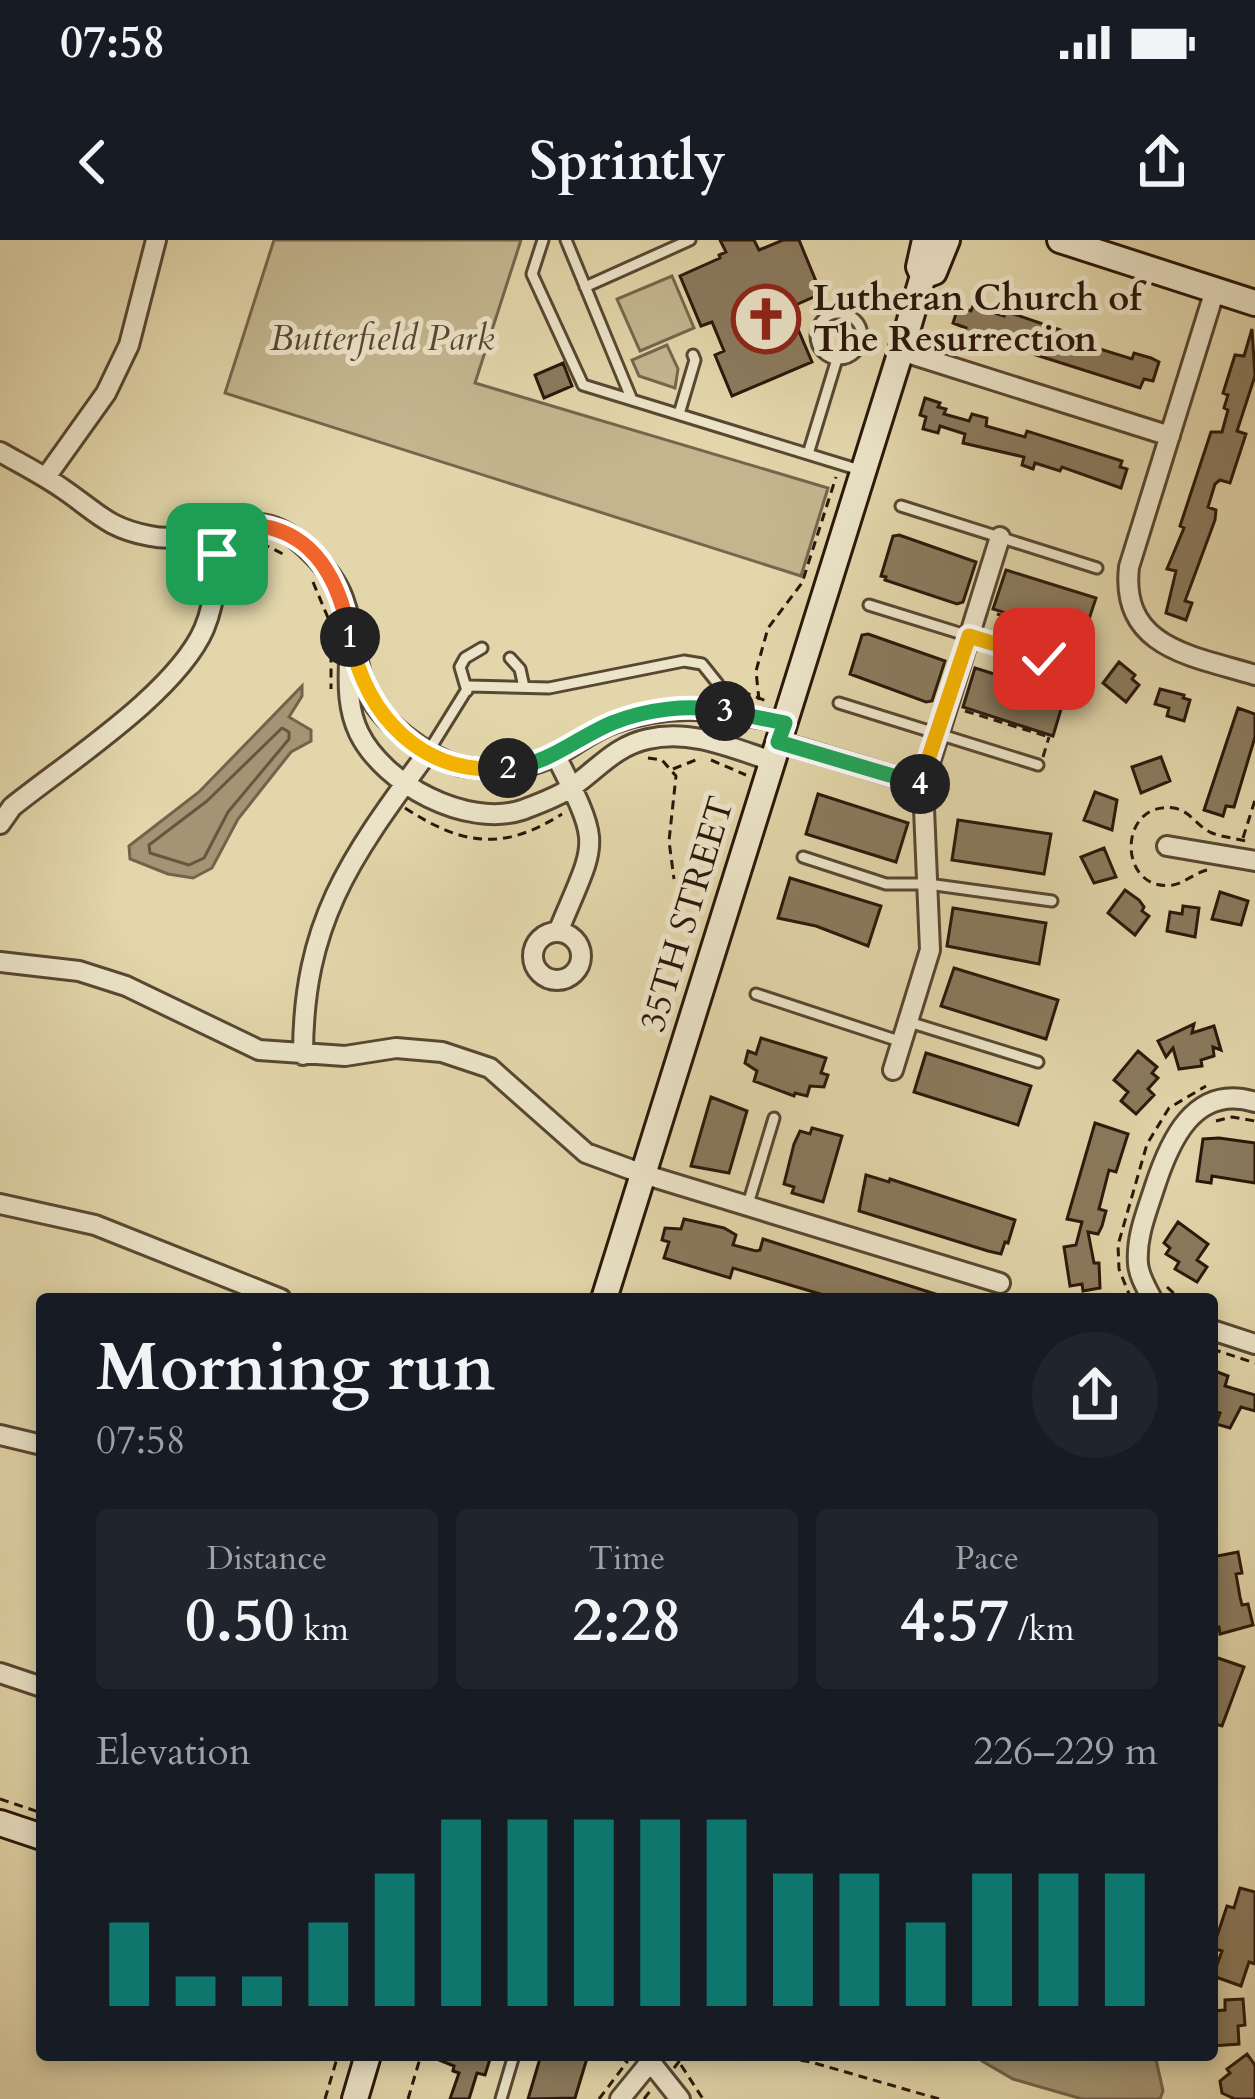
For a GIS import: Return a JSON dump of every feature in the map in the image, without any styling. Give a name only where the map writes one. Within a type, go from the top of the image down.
[{"type":"street","points":[[46,477],[106,393],[129,345],[156,240]]},
{"type":"street","name":"35TH STREET","points":[[606,1293],[777,732],[850,471],[901,351],[923,276],[919,267],[925,240]]},
{"type":"street","name":"35TH STREET","points":[[923,276],[934,272],[947,240]]},
{"type":"street","points":[[1060,240],[1255,303]]},
{"type":"street","points":[[1215,290],[1130,567],[1130,602],[1138,622],[1153,638],[1172,649],[1255,675]]},
{"type":"street","points":[[901,351],[1170,436]]},
{"type":"street","points":[[0,452],[46,477],[107,524],[154,538],[250,521],[288,532],[331,575],[344,598],[357,668],[370,698],[396,730],[454,765],[490,770],[525,766],[556,756],[611,724],[664,710],[711,709],[923,784]]},
{"type":"street","points":[[0,824],[12,807],[140,705],[185,662],[213,603],[215,526]]},
{"type":"street","points":[[893,1070],[930,950],[923,784],[1000,537]]},
{"type":"street","points":[[350,633],[348,697],[359,733],[380,763],[404,785],[443,804],[478,812],[516,812],[572,787],[614,751],[646,739],[777,732]]},
{"type":"street","points":[[303,1055],[310,962],[324,917],[357,852],[428,752]]},
{"type":"street","points":[[556,756],[589,822],[591,845],[586,870],[557,932]]},
{"type":"street","points":[[1167,846],[1249,853]]},
{"type":"street","points":[[0,962],[80,971],[171,1004],[259,1050],[345,1056],[396,1048],[442,1052],[490,1068],[586,1153],[1000,1283]]},
{"type":"street","points":[[1157,1291],[1138,1271],[1138,1239],[1179,1127],[1199,1108],[1223,1098],[1255,1102]]},
{"type":"street","points":[[0,1204],[95,1226],[266,1293]]},
{"type":"street","points":[[1218,1332],[1255,1344]]},
{"type":"street","points":[[0,1435],[36,1444]]},
{"type":"street","points":[[0,1673],[36,1685]]},
{"type":"street","points":[[0,1823],[36,1835]]},
{"type":"street","points":[[355,2099],[366,2061]]},
{"type":"street","points":[[620,2099],[646,2061]]},
{"type":"street","points":[[650,2061],[680,2099]]},
{"type":"lane","points":[[543,240],[532,274],[583,385],[850,471]]},
{"type":"lane","points":[[566,240],[632,400]]},
{"type":"lane","points":[[585,287],[690,240]]},
{"type":"lane","points":[[840,313],[854,319],[862,340],[856,352],[837,359],[823,352],[816,338],[820,323],[840,313]]},
{"type":"lane","points":[[679,414],[693,355]]},
{"type":"lane","points":[[808,454],[837,359]]},
{"type":"lane","points":[[901,506],[1097,568]]},
{"type":"lane","points":[[869,605],[1072,668]]},
{"type":"lane","points":[[467,691],[460,668],[465,658],[482,648]]},
{"type":"lane","points":[[510,658],[520,669],[524,687]]},
{"type":"lane","points":[[428,752],[469,686],[581,684],[694,662],[709,669],[718,684],[704,738]]},
{"type":"lane","points":[[839,703],[1037,765]]},
{"type":"lane","points":[[803,857],[886,884],[928,884],[1052,901]]},
{"type":"lane","points":[[756,994],[902,1042]]},
{"type":"lane","points":[[909,1022],[1038,1062]]},
{"type":"lane","points":[[747,1206],[774,1118]]},
{"type":"lane","points":[[501,2099],[512,2061]]},
{"type":"path","points":[[759,708],[756,671],[768,628],[802,583],[850,471]]},
{"type":"path","points":[[254,541],[292,560]]},
{"type":"path","points":[[310,578],[331,625],[332,696]]},
{"type":"path","points":[[978,608],[1081,638],[1072,668]]},
{"type":"path","points":[[1014,650],[1023,622]]},
{"type":"path","points":[[1044,659],[1053,631]]},
{"type":"path","points":[[727,686],[758,698],[777,732]]},
{"type":"path","points":[[947,706],[1050,736],[1037,765]]},
{"type":"path","points":[[984,748],[993,720]]},
{"type":"path","points":[[1013,758],[1022,729]]},
{"type":"path","points":[[673,769],[684,761],[704,758],[748,776]]},
{"type":"path","points":[[637,759],[662,760],[673,769],[678,782],[669,841],[674,879]]},
{"type":"path","points":[[1249,853],[1255,800]]},
{"type":"path","points":[[1209,1124],[1232,1117],[1255,1121]]},
{"type":"path","points":[[1218,1351],[1255,1363]]},
{"type":"path","points":[[0,1799],[36,1811]]},
{"type":"path","points":[[325,2099],[336,2061]]},
{"type":"path","points":[[408,2099],[420,2061]]},
{"type":"path","points":[[599,2099],[626,2061]]},
{"type":"path","points":[[805,2061],[939,2099]]},
{"type":"path","points":[[680,2062],[703,2099]]},
{"type":"path","points":[[644,2099],[652,2090]]},
{"type":"green space","name":"Butterfield Park","points":[[274,240],[521,240],[475,383],[828,488],[801,576],[225,393]]},
{"type":"green space","points":[[672,276],[694,328],[640,351],[617,299]]},
{"type":"green space","points":[[667,345],[678,369],[675,388],[639,376],[632,360]]},
{"type":"water","points":[[302,686],[302,696],[289,717],[311,730],[311,741],[291,752],[238,819],[212,868],[193,878],[130,859],[129,846],[199,792]]},
{"type":"water","points":[[982,2061],[1156,2061],[1163,2091],[1160,2099],[1082,2099],[1013,2079]]},
{"type":"building","name":"Lutheran Church of The Resurrection","points":[[720,240],[754,240],[759,250],[783,240],[799,240],[818,286],[818,295],[789,308],[812,362],[732,396],[715,355],[724,351],[712,322],[701,326],[680,276],[720,258],[726,252]]},
{"type":"building","points":[[973,306],[1004,316],[1005,311],[1072,334],[1069,343],[1096,351],[1151,358],[1159,362],[1153,381],[1144,379],[1140,388],[1036,355],[1040,343],[1014,335],[1010,346],[965,332],[966,328],[953,323],[958,307],[971,311]]},
{"type":"building","points":[[1252,329],[1255,376],[1237,431],[1246,434],[1230,483],[1220,480],[1215,484],[1208,507],[1216,510],[1215,520],[1185,601],[1192,603],[1186,620],[1166,613],[1176,571],[1167,569],[1184,528],[1180,526],[1211,432],[1222,432],[1228,410],[1224,408],[1228,395],[1223,393],[1235,355],[1244,356]]},
{"type":"building","points":[[563,363],[572,386],[544,398],[535,375]]},
{"type":"building","points":[[925,398],[940,403],[944,414],[969,421],[972,414],[987,418],[986,426],[1025,437],[1027,431],[1122,461],[1120,467],[1127,469],[1121,488],[1062,467],[1060,471],[1035,463],[1033,469],[1022,465],[1024,457],[963,443],[965,434],[940,426],[938,433],[923,429],[926,417],[920,415]]},
{"type":"building","points":[[893,536],[976,562],[963,602],[957,604],[881,576]]},
{"type":"building","points":[[1006,570],[1096,598],[1083,637],[993,609]]},
{"type":"building","points":[[862,635],[945,661],[932,701],[850,674]]},
{"type":"building","points":[[1119,662],[1139,685],[1126,702],[1103,683]]},
{"type":"building","points":[[975,668],[1065,696],[1053,736],[963,707]]},
{"type":"building","points":[[1160,689],[1190,700],[1184,721],[1167,716],[1169,708],[1155,704]]},
{"type":"building","points":[[1238,708],[1255,714],[1255,737],[1234,807],[1226,806],[1223,816],[1204,810]]},
{"type":"building","points":[[1161,757],[1170,781],[1141,793],[1132,767]]},
{"type":"building","points":[[1095,792],[1117,800],[1112,830],[1084,820]]},
{"type":"building","points":[[818,794],[908,823],[896,862],[806,834]]},
{"type":"building","points":[[958,820],[1051,834],[1044,874],[952,860]]},
{"type":"building","points":[[1104,848],[1116,877],[1094,883],[1081,857]]},
{"type":"building","points":[[790,878],[881,906],[868,946],[816,926],[778,918]]},
{"type":"building","points":[[1125,890],[1149,916],[1135,935],[1108,913]]},
{"type":"building","points":[[1220,892],[1248,901],[1241,925],[1212,919]]},
{"type":"building","points":[[1183,906],[1199,908],[1195,937],[1167,931],[1170,912],[1182,914]]},
{"type":"building","points":[[953,908],[1046,923],[1039,964],[947,946]]},
{"type":"building","points":[[954,968],[1058,1000],[1046,1039],[941,1006]]},
{"type":"building","points":[[1194,1024],[1192,1033],[1214,1026],[1221,1050],[1213,1047],[1214,1056],[1201,1060],[1202,1066],[1179,1069],[1173,1048],[1166,1057],[1158,1041]]},
{"type":"building","points":[[761,1038],[826,1058],[821,1073],[828,1075],[824,1087],[810,1086],[807,1096],[794,1096],[754,1081],[757,1071],[745,1063],[748,1051],[756,1054]]},
{"type":"building","points":[[1138,1051],[1157,1067],[1152,1073],[1158,1078],[1148,1089],[1154,1095],[1136,1114],[1121,1101],[1128,1092],[1114,1080]]},
{"type":"building","points":[[926,1053],[1031,1086],[1018,1125],[914,1092]]},
{"type":"building","points":[[711,1097],[747,1111],[729,1173],[691,1166]]},
{"type":"building","points":[[1095,1123],[1128,1134],[1116,1172],[1109,1170],[1099,1209],[1106,1211],[1102,1226],[1098,1234],[1088,1232],[1094,1263],[1099,1263],[1100,1288],[1083,1291],[1082,1284],[1070,1286],[1064,1247],[1076,1245],[1082,1222],[1067,1219]]},
{"type":"building","points":[[812,1128],[842,1136],[823,1202],[792,1193],[794,1187],[784,1184],[800,1131],[810,1134]]},
{"type":"building","points":[[1203,1139],[1255,1143],[1255,1183],[1212,1176],[1211,1183],[1197,1181]]},
{"type":"building","points":[[866,1175],[1015,1220],[1008,1243],[1001,1254],[859,1211]]},
{"type":"building","points":[[684,1219],[724,1228],[736,1235],[733,1245],[756,1251],[763,1239],[932,1293],[817,1293],[733,1268],[730,1278],[664,1258],[669,1242],[662,1240],[665,1228],[681,1229]]},
{"type":"building","points":[[1178,1222],[1208,1244],[1197,1260],[1207,1267],[1197,1282],[1175,1269],[1179,1262],[1166,1254],[1170,1248],[1164,1243]]},
{"type":"building","points":[[1218,1372],[1228,1376],[1225,1386],[1255,1395],[1255,1411],[1241,1407],[1230,1428],[1218,1425]]},
{"type":"building","points":[[1238,1552],[1240,1597],[1242,1605],[1248,1604],[1253,1625],[1220,1634],[1218,1627],[1218,1556]]},
{"type":"building","points":[[1218,1658],[1244,1667],[1222,1726],[1218,1725]]},
{"type":"building","points":[[1240,1888],[1255,1892],[1255,1964],[1249,1962],[1241,1986],[1218,1978],[1222,1951],[1218,1950],[1218,1933],[1227,1906],[1234,1908]]},
{"type":"building","points":[[1243,1999],[1245,2025],[1238,2026],[1239,2044],[1218,2046],[1218,2011],[1225,2010],[1225,2000]]},
{"type":"building","points":[[1247,2054],[1255,2065],[1255,2099],[1235,2099],[1222,2093],[1220,2081]]},
{"type":"building","points":[[442,2061],[489,2061],[485,2075],[477,2073],[469,2099],[450,2099],[459,2073],[453,2071],[454,2066]]},
{"type":"building","points":[[539,2061],[586,2061],[575,2098],[528,2099]]},
{"type":"place","name":"Lutheran Church of The Resurrection","points":[[766,319]]},
{"type":"route","points":[[217,554],[215,526],[250,521],[288,532],[331,575],[344,598],[357,668],[370,698],[396,730],[454,765],[490,770],[556,756],[611,724],[647,713],[715,709],[785,723],[778,742],[923,784],[969,636],[1044,659]]}]
